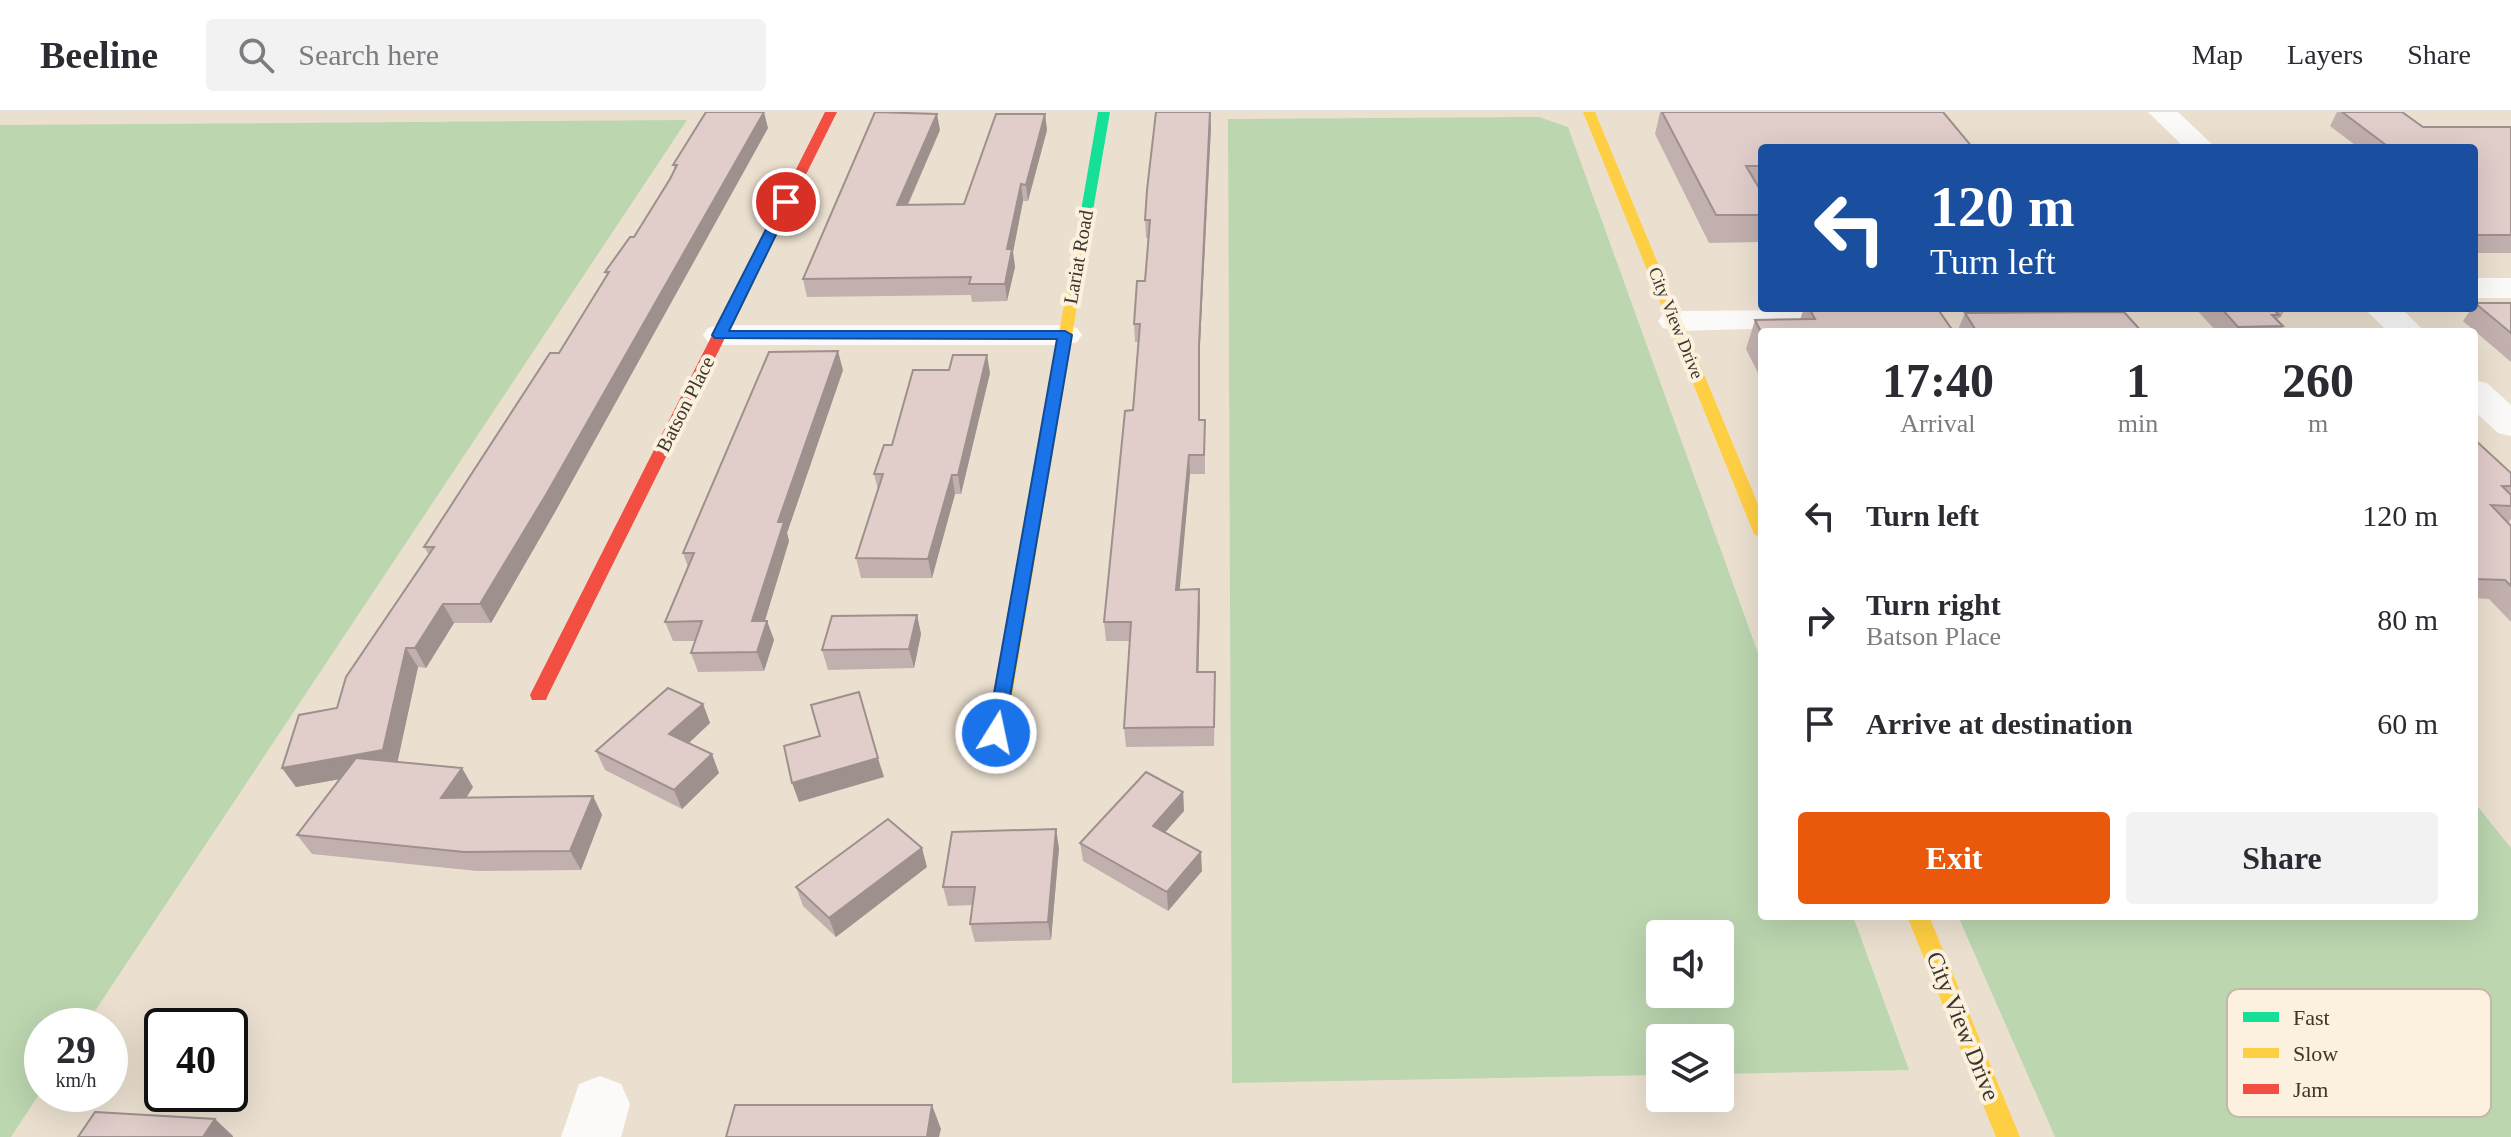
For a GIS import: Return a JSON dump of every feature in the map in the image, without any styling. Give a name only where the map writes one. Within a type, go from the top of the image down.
[{"type":"street","name":"Batson Place","points":[[539,695],[831,112]]},
{"type":"street","name":"Lariat Road","points":[[996,733],[1104,112]]},
{"type":"street","name":"City View Drive","points":[[1589,112],[1758,524]]},
{"type":"street","points":[[2162,112],[2198,144]]},
{"type":"street","points":[[2478,288],[2511,288]]},
{"type":"street","points":[[2386,312],[2404,328]]},
{"type":"street","points":[[1675,321],[1851,319]]},
{"type":"street","points":[[720,335],[1065,335]]},
{"type":"street","points":[[2478,395],[2511,425]]},
{"type":"street","name":"City View Drive","points":[[1920,920],[2008,1137]]},
{"type":"green space","points":[[1539,117],[1568,127],[1758,653],[1758,920],[1854,920],[1909,1070],[1734,1074],[1734,1024],[1646,1024],[1646,1075],[1232,1083],[1228,119]]},
{"type":"green space","points":[[687,120],[97,1008],[24,1008],[24,1112],[27,1112],[11,1137],[0,1137],[0,125]]},
{"type":"green space","points":[[2478,807],[2511,848],[2511,1137],[2055,1137],[1960,920],[2478,920]]},
{"type":"building","points":[[706,112],[764,112],[547,493],[480,604],[443,604],[415,648],[406,648],[383,750],[282,768],[299,715],[337,708],[346,677],[434,547],[424,547],[550,353],[559,353],[609,272],[605,272],[630,237],[634,237],[670,179],[677,165],[673,165]]},
{"type":"building","points":[[875,112],[937,114],[897,205],[964,204],[996,114],[1045,114],[1026,185],[1021,184],[1007,249],[1012,249],[1005,284],[969,284],[971,277],[803,279]]},
{"type":"building","points":[[1156,112],[1210,112],[1199,345],[1199,420],[1205,420],[1204,455],[1189,455],[1176,590],[1199,589],[1197,672],[1215,672],[1214,727],[1124,728],[1131,622],[1104,622],[1125,411],[1133,410],[1140,324],[1134,324],[1137,281],[1145,281],[1150,220],[1145,220]]},
{"type":"building","points":[[1662,112],[1943,112],[1970,144],[1758,144],[1758,166],[1746,166],[1758,186],[1758,215],[1716,215]]},
{"type":"building","points":[[2342,112],[2402,112],[2423,127],[2511,127],[2511,235],[2478,235],[2478,144],[2385,144]]},
{"type":"building","points":[[2478,303],[2511,303],[2511,333],[2478,306]]},
{"type":"building","points":[[1811,312],[1940,312],[1951,328],[1759,328],[1755,320],[1815,319]]},
{"type":"building","points":[[2124,312],[2138,328],[1974,328],[1965,313]]},
{"type":"building","points":[[2225,312],[2276,312],[2279,315],[2272,315],[2283,326],[2238,327]]},
{"type":"building","points":[[838,351],[778,522],[784,522],[752,621],[767,621],[757,652],[691,653],[702,621],[665,622],[694,553],[683,553],[769,352]]},
{"type":"building","points":[[953,355],[987,355],[958,475],[952,475],[928,559],[856,558],[883,474],[874,474],[884,445],[892,445],[913,370],[949,370]]},
{"type":"building","points":[[2478,443],[2511,473],[2511,486],[2502,486],[2511,495],[2511,506],[2491,505],[2511,526],[2511,586],[2505,580],[2478,579]]},
{"type":"building","points":[[917,615],[909,649],[822,650],[832,616]]},
{"type":"building","points":[[668,688],[703,704],[669,734],[712,754],[674,790],[596,751]]},
{"type":"building","points":[[859,692],[878,758],[792,783],[784,746],[820,736],[811,705]]},
{"type":"building","points":[[356,758],[462,768],[441,798],[593,796],[570,851],[464,852],[297,835]]},
{"type":"building","points":[[1146,772],[1183,792],[1153,826],[1201,852],[1167,892],[1080,843]]},
{"type":"building","points":[[888,819],[922,848],[829,918],[796,887]]},
{"type":"building","points":[[1056,829],[1048,922],[970,924],[975,887],[943,887],[952,832]]},
{"type":"building","points":[[735,1105],[932,1105],[927,1137],[726,1137]]},
{"type":"building","points":[[95,1112],[215,1119],[203,1137],[78,1137]]},
{"type":"traffic: fast","points":[[1084,228],[1104,112]]},
{"type":"traffic: slow","points":[[1589,112],[1758,524]]},
{"type":"traffic: slow","points":[[996,733],[1084,228]]},
{"type":"traffic: slow","points":[[1920,920],[2008,1137]]},
{"type":"traffic: jam","points":[[539,695],[831,112]]},
{"type":"route","points":[[786,202],[720,335],[1065,335],[996,733]]}]
